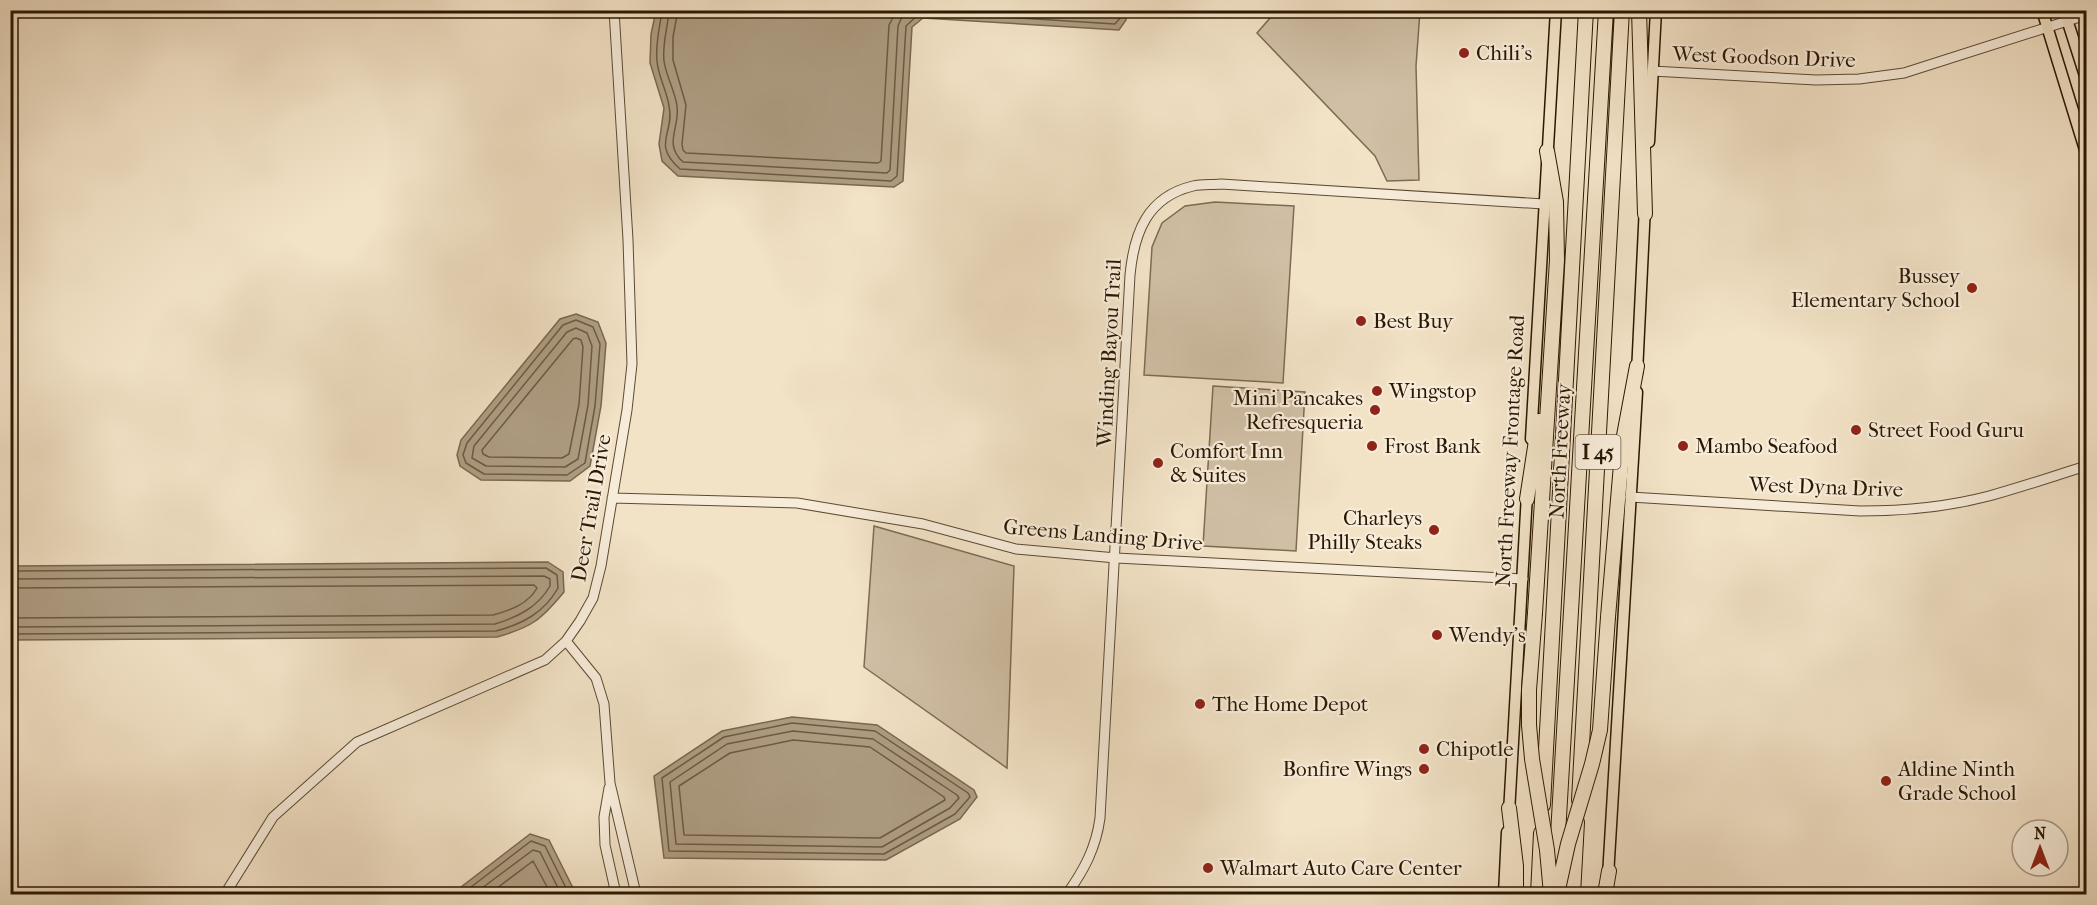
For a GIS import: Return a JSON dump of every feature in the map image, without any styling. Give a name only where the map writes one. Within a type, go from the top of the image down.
[{"type":"highway","name":"North Freeway","points":[[1538,894],[1586,10]]},
{"type":"highway","name":"North Freeway","points":[[1554,894],[1606,10]]},
{"type":"highway","name":"North Freeway","points":[[1574,894],[1622,10]]},
{"type":"highway","points":[[1639,10],[1645,214]]},
{"type":"highway","points":[[1547,151],[1558,228],[1529,725],[1532,759],[1554,894]]},
{"type":"highway","points":[[1527,499],[1553,330]]},
{"type":"highway","points":[[1554,894],[1600,730],[1623,441],[1637,366]]},
{"type":"highway","points":[[1509,808],[1516,866],[1516,894]]},
{"type":"highway","points":[[1606,894],[1609,871]]},
{"type":"main road","name":"North Freeway Frontage Road","points":[[1504,894],[1556,10]]},
{"type":"main road","points":[[1609,871],[1637,402],[1656,10]]},
{"type":"main road","points":[[2042,10],[2086,153]]},
{"type":"main road","points":[[2064,10],[2086,80]]},
{"type":"street","name":"Deer Trail Drive","points":[[225,894],[273,817],[357,742],[545,660],[566,641],[593,598],[627,410],[632,364],[628,240],[614,10]]},
{"type":"street","name":"West Goodson Drive","points":[[1653,71],[1816,80],[1871,78],[1923,69],[2086,15]]},
{"type":"street","name":"Winding Bayou Trail","points":[[1067,894],[1093,852],[1100,818],[1133,249],[1138,231],[1162,200],[1176,191],[1194,186],[1221,184],[1544,204]]},
{"type":"street","name":"West Dyna Drive","points":[[1630,497],[1893,511],[1932,507],[1987,496],[2086,466]]},
{"type":"street","name":"Greens Landing Drive","points":[[612,498],[797,503],[923,524],[1016,549],[1116,558],[1523,579]]},
{"type":"street","points":[[566,641],[596,678],[604,704],[610,783],[636,894]]},
{"type":"street","points":[[610,783],[604,817],[605,845],[616,894]]},
{"type":"shaded area","points":[[1277,10],[1420,11],[1416,66],[1419,180],[1387,181],[1375,156],[1257,33]]},
{"type":"shaded area","points":[[1215,202],[1294,206],[1283,383],[1144,375],[1152,247],[1162,223],[1185,206]]},
{"type":"shaded area","points":[[1213,386],[1305,392],[1296,551],[1203,546]]},
{"type":"shaded area","points":[[874,526],[1014,566],[1007,768],[864,667]]},
{"type":"water","points":[[1126,10],[1126,20],[1119,30],[923,18],[912,27],[903,181],[894,187],[678,176],[662,161],[659,144],[664,108],[650,63],[651,34],[656,11]]},
{"type":"water","points":[[576,314],[598,322],[606,343],[601,406],[590,466],[570,481],[481,480],[460,466],[457,455],[461,440],[560,319]]},
{"type":"water","points":[[548,562],[563,572],[564,592],[542,616],[528,626],[497,637],[11,640],[11,566]]},
{"type":"water","points":[[792,717],[877,725],[974,790],[977,797],[960,819],[886,860],[664,858],[654,776],[722,731]]},
{"type":"water","points":[[530,834],[549,840],[576,894],[452,894]]},
{"type":"place","name":"Chili's","points":[[1464,53]]},
{"type":"place","name":"Bussey Elementary School","points":[[1972,288]]},
{"type":"place","name":"Best Buy","points":[[1361,321]]},
{"type":"place","name":"Wingstop","points":[[1377,391]]},
{"type":"place","name":"Mini Pancakes Refresqueria","points":[[1375,410]]},
{"type":"place","name":"Street Food Guru","points":[[1856,430]]},
{"type":"place","name":"Frost Bank","points":[[1372,446]]},
{"type":"place","name":"Mambo Seafood","points":[[1683,446]]},
{"type":"place","name":"Comfort Inn & Suites","points":[[1158,463]]},
{"type":"place","name":"Charleys Philly Steaks","points":[[1434,530]]},
{"type":"place","name":"Wendy's","points":[[1437,635]]},
{"type":"place","name":"The Home Depot","points":[[1200,704]]},
{"type":"place","name":"Chipotle","points":[[1424,749]]},
{"type":"place","name":"Bonfire Wings","points":[[1424,769]]},
{"type":"place","name":"Aldine Ninth Grade School","points":[[1886,781]]},
{"type":"place","name":"Walmart Auto Care Center","points":[[1208,868]]}]
